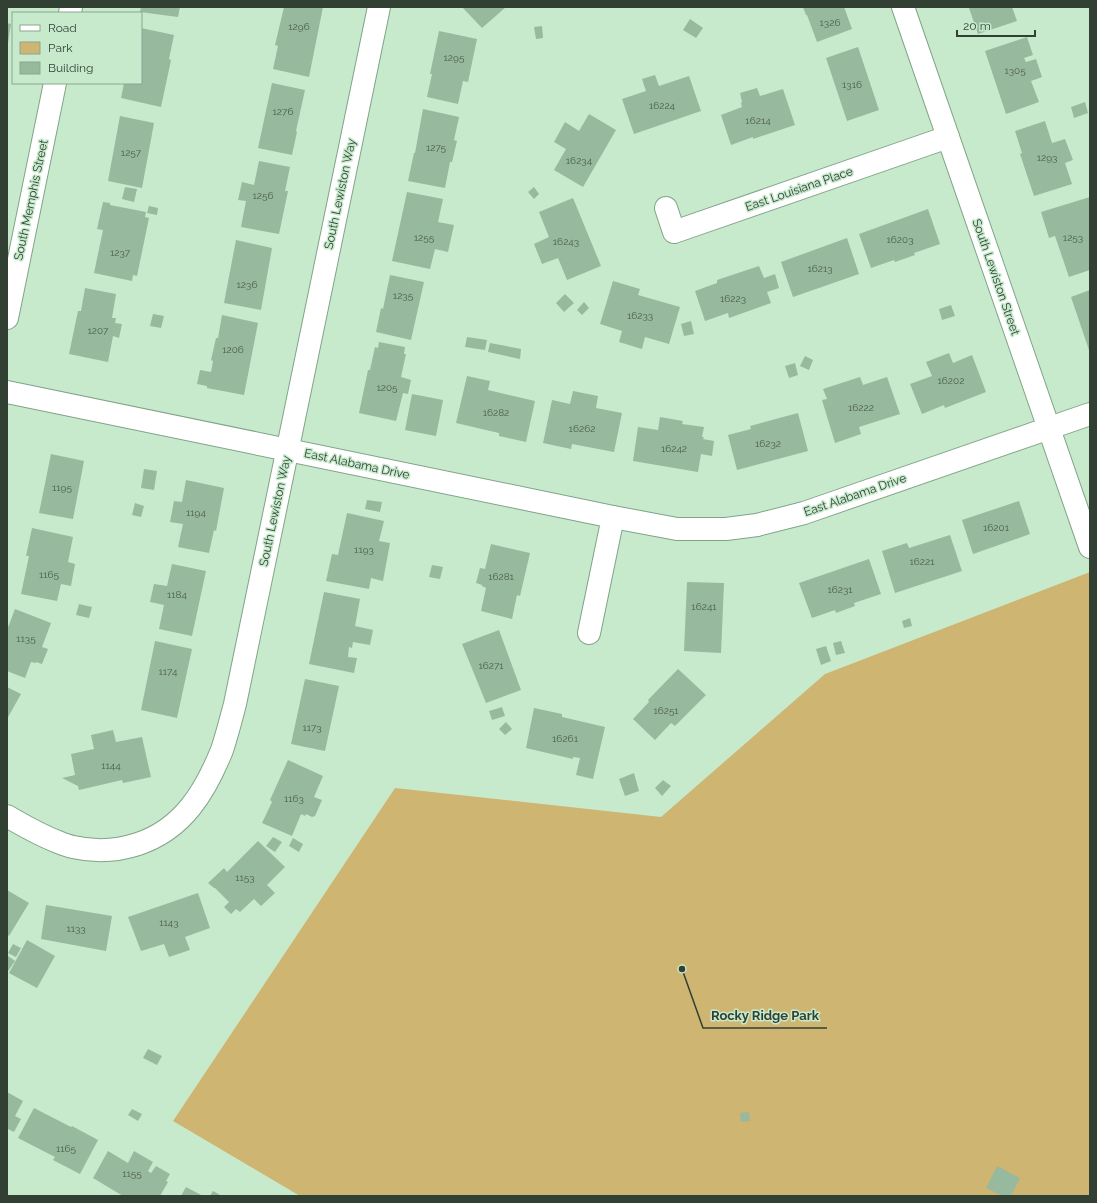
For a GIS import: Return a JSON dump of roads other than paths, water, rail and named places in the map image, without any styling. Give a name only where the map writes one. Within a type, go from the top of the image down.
[{"type":"street","name":"South Lewiston Way","points":[[7,816],[43,836],[72,847],[102,851],[126,848],[150,840],[171,827],[193,806],[203,790],[222,750],[235,704],[379,7]]},
{"type":"street","name":"South Lewiston Street","points":[[903,7],[1090,547]]},
{"type":"street","name":"South Memphis Street","points":[[7,318],[55,84]]},
{"type":"street","name":"East Louisiana Place","points":[[666,208],[674,232],[948,137]]},
{"type":"street","name":"East Alabama Drive","points":[[7,392],[677,529],[726,529],[757,525],[804,513],[1090,414]]},
{"type":"street","points":[[589,633],[613,517]]},
{"type":"place","name":"Rocky Ridge Park","points":[[682,969]]}]
